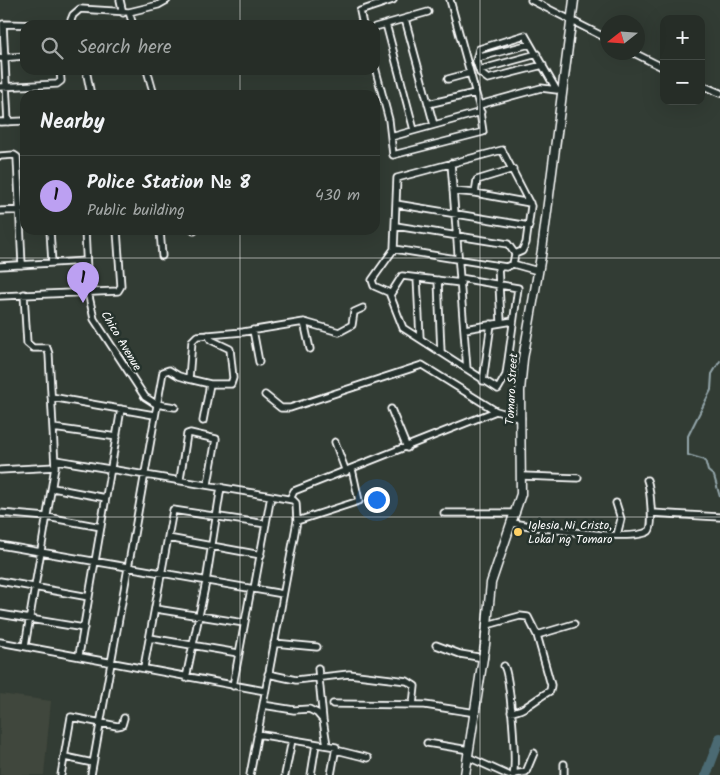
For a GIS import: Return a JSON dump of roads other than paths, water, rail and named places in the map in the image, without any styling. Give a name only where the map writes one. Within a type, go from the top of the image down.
[{"type":"street","points":[[120,0],[130,20]]},
{"type":"street","points":[[362,20],[360,11],[393,0]]},
{"type":"street","points":[[377,75],[387,113],[391,136],[391,152],[394,155],[480,133],[484,129],[450,0]]},
{"type":"street","points":[[531,0],[600,35]]},
{"type":"street","name":"Tomaro Street","points":[[465,775],[484,658],[491,583],[516,513],[522,476],[523,359],[538,271],[560,91],[574,0]]},
{"type":"street","points":[[71,20],[73,15],[80,9],[126,13],[165,1]]},
{"type":"street","points":[[380,26],[428,12]]},
{"type":"street","points":[[405,19],[434,124]]},
{"type":"street","points":[[8,122],[3,87],[2,21],[20,23]]},
{"type":"street","points":[[386,24],[414,130]]},
{"type":"street","points":[[543,65],[488,79],[481,76],[477,58],[479,49],[524,35],[560,91]]},
{"type":"street","points":[[477,58],[530,44]]},
{"type":"street","points":[[479,70],[536,54]]},
{"type":"street","points":[[2,57],[20,56]]},
{"type":"street","points":[[645,58],[660,66]]},
{"type":"street","points":[[448,79],[470,73]]},
{"type":"street","points":[[3,87],[57,84],[61,81],[60,75]]},
{"type":"street","points":[[87,75],[90,90]]},
{"type":"street","points":[[148,75],[152,90]]},
{"type":"street","points":[[705,87],[720,93]]},
{"type":"street","points":[[479,105],[541,88],[560,91]]},
{"type":"street","points":[[428,104],[475,93]]},
{"type":"street","points":[[391,136],[481,112]]},
{"type":"street","points":[[0,122],[20,121]]},
{"type":"street","points":[[390,293],[400,277],[498,283],[518,288],[503,384],[498,389],[495,389],[403,328],[390,293],[374,286],[372,280],[394,249],[397,178],[499,150],[503,152],[530,203],[525,247],[515,254],[513,264]]},
{"type":"street","points":[[0,156],[16,156],[20,192]]},
{"type":"street","points":[[451,163],[467,369]]},
{"type":"street","points":[[475,193],[477,180],[513,169]]},
{"type":"street","points":[[453,191],[530,203]]},
{"type":"street","points":[[396,204],[455,212],[528,226]]},
{"type":"street","points":[[0,211],[20,210]]},
{"type":"street","points":[[396,226],[508,244],[515,254]]},
{"type":"street","points":[[22,235],[22,265]]},
{"type":"street","points":[[50,235],[52,263]]},
{"type":"street","name":"Chico Avenue","points":[[85,235],[88,292],[94,319],[145,397],[156,404]]},
{"type":"street","points":[[0,296],[121,289],[117,235]]},
{"type":"street","points":[[160,235],[162,256]]},
{"type":"street","points":[[394,249],[498,266],[509,267],[513,264],[538,271]]},
{"type":"street","points":[[0,266],[86,261]]},
{"type":"street","points":[[498,266],[501,322]]},
{"type":"street","points":[[417,278],[420,338]]},
{"type":"street","points":[[438,280],[441,352]]},
{"type":"street","points":[[24,294],[27,343],[31,347],[44,347],[48,351],[55,463],[53,488],[25,646]]},
{"type":"street","points":[[189,379],[192,341],[194,337],[304,322],[339,332],[352,325],[354,312],[363,308]]},
{"type":"street","points":[[464,329],[513,321]]},
{"type":"street","points":[[304,322],[310,349]]},
{"type":"street","points":[[483,381],[492,324]]},
{"type":"street","points":[[253,330],[259,362]]},
{"type":"street","points":[[91,775],[154,415],[164,370],[210,384],[226,386],[231,384],[230,349],[211,340],[208,335]]},
{"type":"street","points":[[265,395],[281,408],[290,408],[422,365],[496,412],[521,418]]},
{"type":"street","points":[[203,421],[210,384]]},
{"type":"street","points":[[51,397],[154,415]]},
{"type":"street","points":[[156,404],[175,406]]},
{"type":"street","points":[[391,408],[406,448]]},
{"type":"street","points":[[79,655],[121,409]]},
{"type":"street","points":[[290,499],[294,491],[406,448],[461,424],[496,412]]},
{"type":"street","points":[[53,428],[117,437]]},
{"type":"street","points":[[180,479],[187,434],[205,435],[216,439],[208,484]]},
{"type":"street","points":[[297,521],[359,501],[349,470],[335,442]]},
{"type":"street","points":[[0,470],[55,463],[112,468],[290,499],[296,503],[297,521],[250,775]]},
{"type":"street","points":[[522,476],[578,478]]},
{"type":"street","points":[[512,524],[628,536],[648,532],[651,529],[652,513],[649,503],[650,489],[648,480]]},
{"type":"street","points":[[186,678],[200,616],[221,487]]},
{"type":"street","points":[[53,488],[106,498]]},
{"type":"street","points":[[233,686],[244,623],[261,555],[271,496]]},
{"type":"street","points":[[616,503],[620,520],[617,535]]},
{"type":"street","points":[[144,667],[173,510],[266,524]]},
{"type":"street","points":[[444,513],[516,513]]},
{"type":"street","points":[[652,513],[720,517]]},
{"type":"street","points":[[0,514],[47,517],[101,527]]},
{"type":"street","points":[[168,538],[261,555]]},
{"type":"street","points":[[0,545],[283,594]]},
{"type":"street","points":[[0,581],[89,597]]},
{"type":"street","points":[[156,609],[244,623]]},
{"type":"street","points":[[0,614],[84,628]]},
{"type":"street","points":[[487,624],[524,616],[532,620],[551,685],[550,691],[537,697],[522,709],[511,712]]},
{"type":"street","points":[[537,635],[574,624]]},
{"type":"street","points":[[150,638],[238,653]]},
{"type":"street","points":[[0,642],[144,667],[186,678],[265,691]]},
{"type":"street","points":[[274,643],[317,647]]},
{"type":"street","points":[[436,645],[460,654],[484,658]]},
{"type":"street","points":[[504,666],[508,675],[515,755],[511,775]]},
{"type":"street","points":[[318,668],[327,745]]},
{"type":"street","points":[[268,674],[296,680],[319,679],[349,674],[412,682],[415,690],[413,705]]},
{"type":"street","points":[[333,704],[413,705],[476,712]]},
{"type":"street","points":[[263,705],[294,710],[309,709],[317,712],[323,720]]},
{"type":"street","points":[[61,775],[71,717],[120,726],[124,718]]},
{"type":"street","points":[[257,734],[327,745],[336,747],[336,750],[368,758]]},
{"type":"street","points":[[285,775],[292,740]]},
{"type":"street","points":[[427,743],[468,754],[511,775],[526,772],[534,753]]},
{"type":"street","points":[[311,775],[316,744]]},
{"type":"street","points":[[331,775],[336,750]]},
{"type":"street","points":[[65,757],[93,763]]},
{"type":"street","points":[[564,764],[564,775]]},
{"type":"waterway","points":[[720,361],[712,374],[711,390],[688,436],[688,455],[705,460],[708,471],[714,476],[720,497]]},
{"type":"waterway","points":[[706,775],[720,738]]},
{"type":"place","name":"Police Station № 8","points":[[83,303]]},
{"type":"place","name":"Iglesia Ni Cristo, Lokal ng Tomaro","points":[[518,532]]}]
